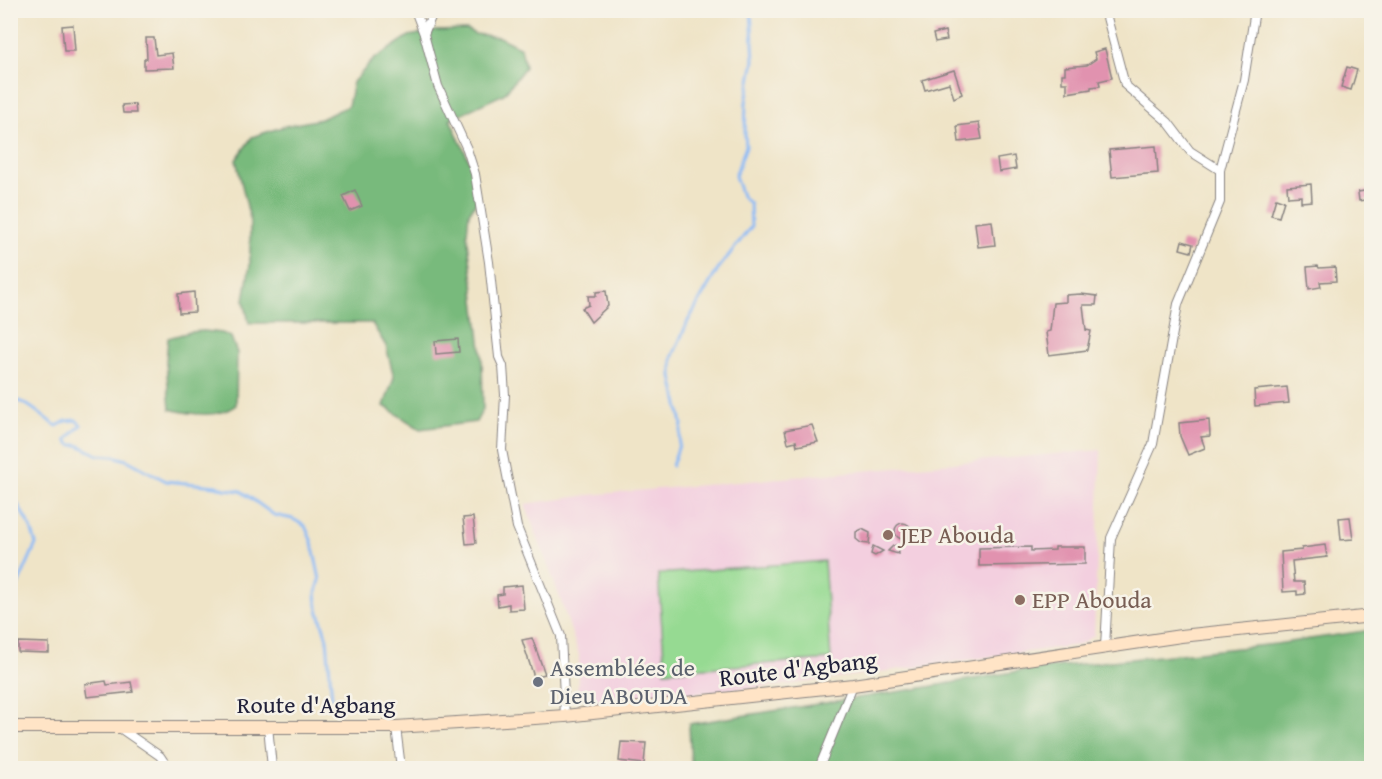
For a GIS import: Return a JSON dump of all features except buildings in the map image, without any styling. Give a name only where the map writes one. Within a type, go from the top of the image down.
[{"type":"main road","name":"Route d'Agbang","points":[[10,728],[396,727],[565,716],[853,685],[1180,636],[1371,616]]},
{"type":"street","points":[[415,10],[438,86],[467,149],[475,174],[503,366],[505,395],[502,450],[517,528],[561,636],[565,716]]},
{"type":"street","points":[[424,34],[434,10]]},
{"type":"street","points":[[1105,10],[1125,85],[1168,122],[1190,151],[1220,170]]},
{"type":"street","points":[[1106,647],[1111,538],[1154,444],[1178,304],[1220,202],[1220,170],[1246,71],[1255,10]]},
{"type":"street","points":[[819,768],[853,685]]},
{"type":"street","points":[[268,726],[272,768]]},
{"type":"street","points":[[396,727],[400,768]]},
{"type":"street","points":[[121,729],[160,756],[168,768]]},
{"type":"shaded area","points":[[1101,450],[1094,636],[1078,645],[785,685],[593,703],[577,695],[579,655],[525,504],[589,495]]},
{"type":"green space","points":[[467,30],[475,34],[499,37],[521,48],[525,67],[504,94],[450,119],[474,171],[476,202],[469,213],[467,233],[482,357],[483,409],[476,422],[420,429],[384,406],[394,377],[386,346],[372,323],[249,323],[244,300],[250,265],[250,219],[236,160],[252,137],[285,126],[321,119],[348,106],[353,82],[374,59],[409,36],[436,31]]},
{"type":"green space","points":[[204,331],[222,333],[231,337],[237,353],[236,405],[213,414],[195,414],[170,409],[166,362],[168,338]]},
{"type":"green space","points":[[824,561],[831,659],[665,671],[658,574]]},
{"type":"green space","points":[[1371,630],[1371,768],[691,768],[689,724],[1025,670],[1276,644]]},
{"type":"waterway","points":[[672,466],[679,445],[682,424],[672,376],[672,358],[688,321],[718,269],[751,227],[750,204],[742,196],[735,176],[746,146],[746,102],[754,60],[751,10]]},
{"type":"waterway","points":[[10,399],[29,406],[57,426],[66,421],[76,420],[81,425],[66,440],[71,445],[78,445],[98,455],[127,460],[166,481],[241,491],[274,515],[293,519],[305,526],[312,542],[320,580],[316,593],[317,606],[327,639],[332,699]]},
{"type":"waterway","points":[[10,491],[31,528],[36,544],[17,587],[10,595]]},
{"type":"place","name":"JEP Abouda","points":[[888,535]]},
{"type":"place","name":"EPP Abouda","points":[[1020,600]]},
{"type":"place","name":"Assemblées de Dieu ABOUDA","points":[[538,682]]}]
